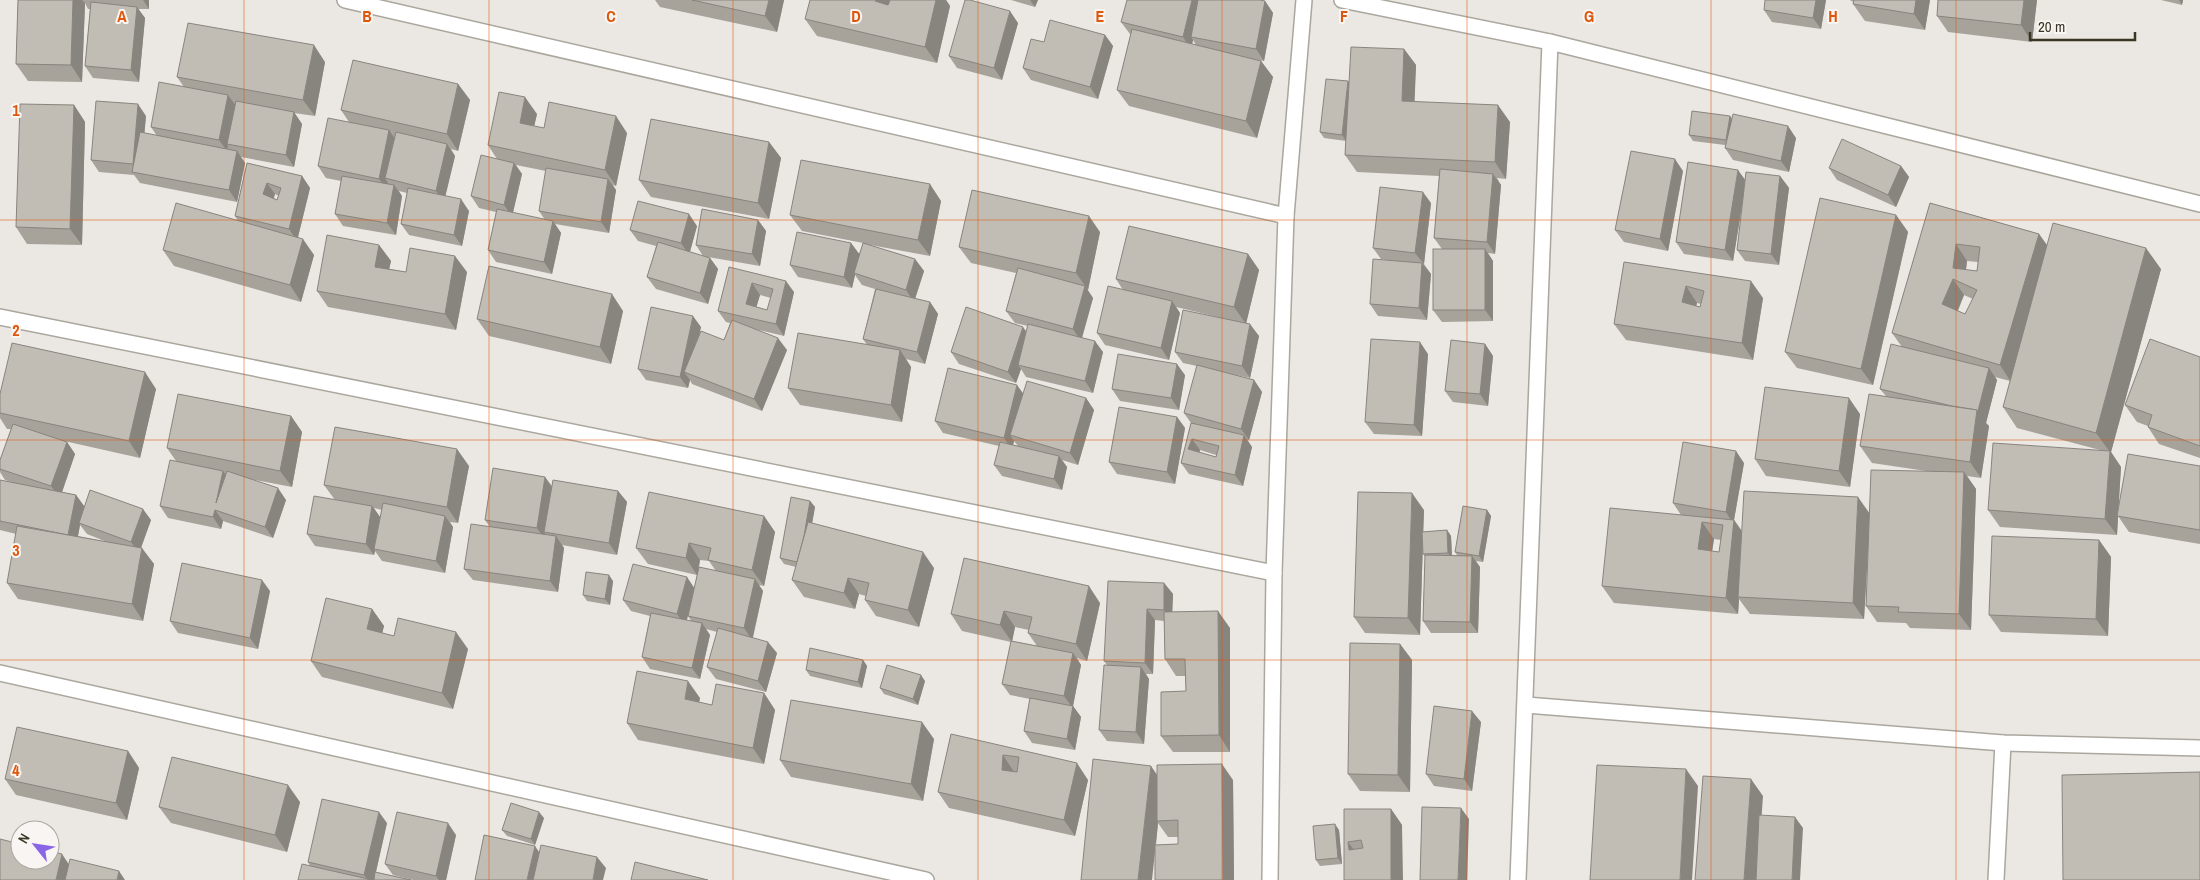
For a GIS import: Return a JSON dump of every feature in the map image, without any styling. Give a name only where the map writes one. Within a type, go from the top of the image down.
[{"type":"street","points":[[345,0],[1286,216]]},
{"type":"street","points":[[1270,880],[1274,573],[1286,216],[1304,0]]},
{"type":"street","points":[[1342,0],[1550,42],[2200,204]]},
{"type":"street","points":[[1518,880],[1550,42]]},
{"type":"street","points":[[0,317],[1274,573]]},
{"type":"street","points":[[0,673],[926,880]]},
{"type":"street","points":[[1526,705],[2002,743],[2200,748]]},
{"type":"street","points":[[1996,880],[2002,743]]},
{"type":"building","points":[[18,0],[73,0],[71,65],[16,64]]},
{"type":"building","points":[[692,0],[769,0],[765,16]]},
{"type":"building","points":[[810,0],[876,0],[888,5],[890,0],[936,0],[925,47],[805,19]]},
{"type":"building","points":[[965,0],[1010,11],[994,68],[949,56]]},
{"type":"building","points":[[1127,0],[1192,0],[1183,37],[1121,22]]},
{"type":"building","points":[[1198,0],[1265,1],[1256,49],[1191,37]]},
{"type":"building","points":[[1765,0],[1816,0],[1813,18],[1764,10]]},
{"type":"building","points":[[1854,0],[1916,0],[1914,14],[1853,4]]},
{"type":"building","points":[[1938,0],[2024,0],[2021,25],[1937,16]]},
{"type":"building","points":[[91,2],[137,7],[131,70],[85,66]]},
{"type":"building","points":[[1050,20],[1105,35],[1090,87],[1023,68],[1031,39],[1044,42]]},
{"type":"building","points":[[188,23],[314,45],[303,100],[177,77]]},
{"type":"building","points":[[1132,29],[1261,61],[1246,121],[1117,90]]},
{"type":"building","points":[[1351,47],[1404,49],[1402,101],[1498,105],[1495,162],[1345,155]]},
{"type":"building","points":[[353,60],[458,84],[447,134],[341,110]]},
{"type":"building","points":[[1326,79],[1348,81],[1342,135],[1320,132]]},
{"type":"building","points":[[159,82],[228,95],[219,140],[151,127]]},
{"type":"building","points":[[499,92],[525,97],[520,123],[544,128],[549,102],[616,116],[605,170],[488,145]]},
{"type":"building","points":[[96,101],[138,104],[133,164],[91,160]]},
{"type":"building","points":[[236,101],[294,112],[286,155],[227,144]]},
{"type":"building","points":[[20,104],[74,105],[70,229],[16,227]]},
{"type":"building","points":[[1692,111],[1730,116],[1726,140],[1689,135]]},
{"type":"building","points":[[1733,114],[1788,126],[1781,161],[1725,148]]},
{"type":"building","points":[[328,118],[389,130],[379,179],[318,166]]},
{"type":"building","points":[[651,119],[769,142],[758,203],[639,180]]},
{"type":"building","points":[[140,132],[237,151],[229,190],[132,172]]},
{"type":"building","points":[[396,132],[447,144],[436,191],[385,178]]},
{"type":"building","points":[[1842,139],[1901,166],[1888,195],[1829,168]]},
{"type":"building","points":[[1631,151],[1675,159],[1660,239],[1615,230]]},
{"type":"building","points":[[481,155],[514,163],[504,205],[471,196]]},
{"type":"building","points":[[801,160],[930,184],[918,240],[790,215]]},
{"type":"building","points":[[1688,162],[1738,170],[1725,250],[1676,242]]},
{"type":"building","points":[[247,163],[302,176],[289,229],[235,216]],"holes":[[[267,183],[281,188],[277,200],[263,194]]]},
{"type":"building","points":[[546,168],[608,179],[601,222],[539,211]]},
{"type":"building","points":[[1440,169],[1493,174],[1487,242],[1434,238]]},
{"type":"building","points":[[1746,172],[1780,176],[1771,254],[1737,250]]},
{"type":"building","points":[[342,176],[394,185],[387,223],[335,214]]},
{"type":"building","points":[[1380,187],[1423,192],[1415,253],[1373,248]]},
{"type":"building","points":[[408,188],[461,199],[454,235],[401,224]]},
{"type":"building","points":[[972,190],[1089,216],[1076,273],[959,247]]},
{"type":"building","points":[[1820,198],[1896,215],[1861,369],[1785,352]]},
{"type":"building","points":[[638,201],[689,214],[681,243],[630,230]]},
{"type":"building","points":[[176,203],[303,239],[290,285],[163,250]]},
{"type":"building","points":[[1930,203],[2039,234],[2000,365],[1892,333]],"holes":[[[1956,244],[1980,247],[1977,271],[1953,268]],[[1953,279],[1977,290],[1965,314],[1942,304]]]},
{"type":"building","points":[[497,209],[553,221],[544,262],[488,250]]},
{"type":"building","points":[[702,209],[758,220],[752,254],[696,245]]},
{"type":"building","points":[[2053,223],[2146,248],[2096,433],[2003,407]]},
{"type":"building","points":[[1129,226],[1248,254],[1234,307],[1116,279]]},
{"type":"building","points":[[797,232],[851,243],[844,277],[790,265]]},
{"type":"building","points":[[327,235],[379,245],[375,267],[406,272],[410,248],[455,256],[445,314],[317,291]]},
{"type":"building","points":[[658,242],[710,258],[700,293],[647,277]]},
{"type":"building","points":[[863,243],[915,259],[906,290],[854,273]]},
{"type":"building","points":[[1433,249],[1485,249],[1485,310],[1433,310]]},
{"type":"building","points":[[1373,259],[1422,263],[1419,308],[1370,304]]},
{"type":"building","points":[[1624,262],[1751,281],[1742,343],[1614,324]],"holes":[[[1686,286],[1704,291],[1700,307],[1682,302]]]},
{"type":"building","points":[[489,266],[612,294],[600,347],[477,319]]},
{"type":"building","points":[[729,267],[786,281],[776,324],[718,311]],"holes":[[[752,283],[773,289],[767,310],[746,304]]]},
{"type":"building","points":[[1018,268],[1085,286],[1073,329],[1006,311]]},
{"type":"building","points":[[1108,286],[1172,301],[1161,348],[1097,333]]},
{"type":"building","points":[[876,289],[930,302],[917,352],[863,339]]},
{"type":"building","points":[[651,307],[693,316],[680,377],[638,369]]},
{"type":"building","points":[[966,307],[1023,327],[1008,372],[951,352]]},
{"type":"building","points":[[1183,310],[1250,324],[1242,366],[1175,352]]},
{"type":"building","points":[[732,320],[778,338],[754,399],[684,372],[701,331],[724,340]]},
{"type":"building","points":[[1028,324],[1095,341],[1085,381],[1018,365]]},
{"type":"building","points":[[798,333],[900,350],[891,405],[788,388]]},
{"type":"building","points":[[1371,339],[1420,342],[1414,425],[1365,422]]},
{"type":"building","points":[[2150,339],[2200,357],[2200,446],[2148,427],[2152,415],[2125,405]]},
{"type":"building","points":[[1451,340],[1485,344],[1480,394],[1445,391]]},
{"type":"building","points":[[12,343],[145,372],[129,441],[0,413],[0,394]]},
{"type":"building","points":[[1891,344],[1989,368],[1978,411],[1880,389]]},
{"type":"building","points":[[1118,354],[1177,364],[1171,398],[1112,389]]},
{"type":"building","points":[[1197,365],[1254,380],[1241,429],[1184,413]]},
{"type":"building","points":[[948,368],[1017,385],[1004,438],[935,421]]},
{"type":"building","points":[[1027,381],[1086,398],[1070,453],[1010,435]]},
{"type":"building","points":[[1765,387],[1849,398],[1839,471],[1755,459]]},
{"type":"building","points":[[178,394],[291,416],[280,471],[167,448]]},
{"type":"building","points":[[1869,394],[1977,410],[1970,462],[1860,446]]},
{"type":"building","points":[[1119,407],[1177,417],[1167,472],[1109,462]]},
{"type":"building","points":[[1191,423],[1244,435],[1235,475],[1181,463]],"holes":[[[1192,439],[1219,446],[1216,457],[1188,449]]]},
{"type":"building","points":[[13,424],[67,442],[51,486],[0,469],[0,460]]},
{"type":"building","points":[[335,427],[457,449],[447,507],[324,485]]},
{"type":"building","points":[[1000,442],[1059,456],[1054,479],[994,465]]},
{"type":"building","points":[[1683,442],[1736,451],[1726,512],[1673,503]]},
{"type":"building","points":[[1993,443],[2110,451],[2105,519],[1988,510]]},
{"type":"building","points":[[2128,454],[2200,466],[2200,530],[2117,516]]},
{"type":"building","points":[[170,460],[223,471],[216,503],[227,471],[278,488],[265,527],[215,510],[213,517],[160,506]]},
{"type":"building","points":[[493,468],[545,477],[537,528],[485,520]]},
{"type":"building","points":[[1871,470],[1964,472],[1959,614],[1898,612],[1899,607],[1866,606]]},
{"type":"building","points":[[0,480],[76,495],[68,535],[0,521]]},
{"type":"building","points":[[553,480],[618,491],[609,543],[544,532]]},
{"type":"building","points":[[90,490],[143,509],[131,542],[79,523]]},
{"type":"building","points":[[1744,491],[1858,497],[1853,603],[1738,597]]},
{"type":"building","points":[[649,492],[764,516],[752,570],[708,560],[711,548],[689,543],[686,558],[636,548]]},
{"type":"building","points":[[1358,492],[1412,493],[1408,618],[1354,617]]},
{"type":"building","points":[[314,496],[372,506],[366,544],[307,534]]},
{"type":"building","points":[[791,497],[810,501],[797,562],[780,558]]},
{"type":"building","points":[[383,503],[445,516],[436,561],[374,549]]},
{"type":"building","points":[[1463,506],[1487,510],[1479,556],[1455,552]]},
{"type":"building","points":[[1610,508],[1734,520],[1726,598],[1602,586]],"holes":[[[1702,522],[1723,525],[1719,552],[1698,549]]]},
{"type":"building","points":[[808,522],[923,552],[908,610],[865,600],[869,583],[848,578],[844,593],[792,580]]},
{"type":"building","points":[[471,524],[556,536],[550,581],[464,569]]},
{"type":"building","points":[[17,526],[142,548],[132,604],[7,583]]},
{"type":"building","points":[[1447,530],[1448,553],[1423,554],[1422,532]]},
{"type":"building","points":[[1992,536],[2099,540],[2096,619],[1989,615]]},
{"type":"building","points":[[1425,555],[1472,556],[1470,622],[1423,621]]},
{"type":"building","points":[[964,558],[1089,586],[1076,644],[1028,633],[1032,617],[1004,611],[1000,625],[951,614]]},
{"type":"building","points":[[182,563],[262,580],[250,638],[170,621]]},
{"type":"building","points":[[633,564],[687,577],[677,614],[623,600]]},
{"type":"building","points":[[699,567],[755,579],[744,628],[688,616]]},
{"type":"building","points":[[586,572],[609,575],[605,599],[583,595]]},
{"type":"building","points":[[1108,581],[1164,583],[1164,610],[1147,609],[1145,663],[1104,661]]},
{"type":"building","points":[[326,598],[372,609],[367,629],[394,636],[398,618],[456,632],[442,693],[311,661]]},
{"type":"building","points":[[1218,611],[1219,735],[1161,736],[1161,692],[1186,691],[1185,659],[1165,659],[1164,612]]},
{"type":"building","points":[[651,613],[702,623],[692,668],[642,657]]},
{"type":"building","points":[[718,628],[768,642],[758,681],[707,667]]},
{"type":"building","points":[[1011,641],[1073,653],[1064,696],[1002,684]]},
{"type":"building","points":[[1350,643],[1400,644],[1398,775],[1348,774]]},
{"type":"building","points":[[810,648],[863,660],[858,682],[806,670]]},
{"type":"building","points":[[887,665],[921,675],[913,699],[880,688]]},
{"type":"building","points":[[1104,665],[1141,667],[1136,732],[1099,730]]},
{"type":"building","points":[[637,671],[688,681],[685,699],[712,705],[716,684],[764,693],[753,748],[627,723]]},
{"type":"building","points":[[1030,698],[1073,706],[1067,739],[1024,731]]},
{"type":"building","points":[[791,700],[922,722],[911,784],[780,760]]},
{"type":"building","points":[[1434,706],[1472,711],[1464,779],[1426,774]]},
{"type":"building","points":[[17,727],[128,751],[116,803],[5,779]]},
{"type":"building","points":[[951,734],[1077,763],[1064,820],[938,792]],"holes":[[[1003,755],[1019,757],[1017,772],[1002,770]]]},
{"type":"building","points":[[172,757],[288,785],[275,835],[159,807]]},
{"type":"building","points":[[1093,759],[1151,766],[1138,880],[1081,880]]},
{"type":"building","points":[[1222,764],[1223,880],[1155,880],[1155,845],[1178,844],[1178,820],[1157,821],[1157,765]]},
{"type":"building","points":[[1597,765],[1686,769],[1680,880],[1590,880]]},
{"type":"building","points":[[2200,772],[2200,880],[2063,880],[2062,775]]},
{"type":"building","points":[[1703,776],[1751,779],[1744,880],[1695,880]]},
{"type":"building","points":[[322,799],[379,812],[364,875],[308,862]]},
{"type":"building","points":[[511,803],[539,812],[531,839],[502,830]]},
{"type":"building","points":[[1422,807],[1461,808],[1458,880],[1420,880]]},
{"type":"building","points":[[1344,809],[1391,809],[1391,880],[1344,880]],"holes":[[[1361,840],[1363,848],[1349,850],[1348,842]]]},
{"type":"building","points":[[397,812],[448,823],[436,876],[385,864]]},
{"type":"building","points":[[1759,815],[1795,817],[1792,880],[1756,880]]},
{"type":"building","points":[[1335,824],[1338,858],[1316,860],[1313,826]]},
{"type":"building","points":[[484,835],[535,846],[527,880],[475,880]]},
{"type":"building","points":[[0,839],[10,842],[10,870],[58,870],[56,880],[0,880]]},
{"type":"building","points":[[541,845],[597,857],[593,880],[533,880]]},
{"type":"building","points":[[70,859],[119,871],[117,880],[65,880]]},
{"type":"building","points":[[635,862],[708,880],[631,880]]},
{"type":"building","points":[[302,864],[368,879],[368,880],[298,880]]},
{"type":"building","points":[[375,872],[411,880],[374,880]]}]
